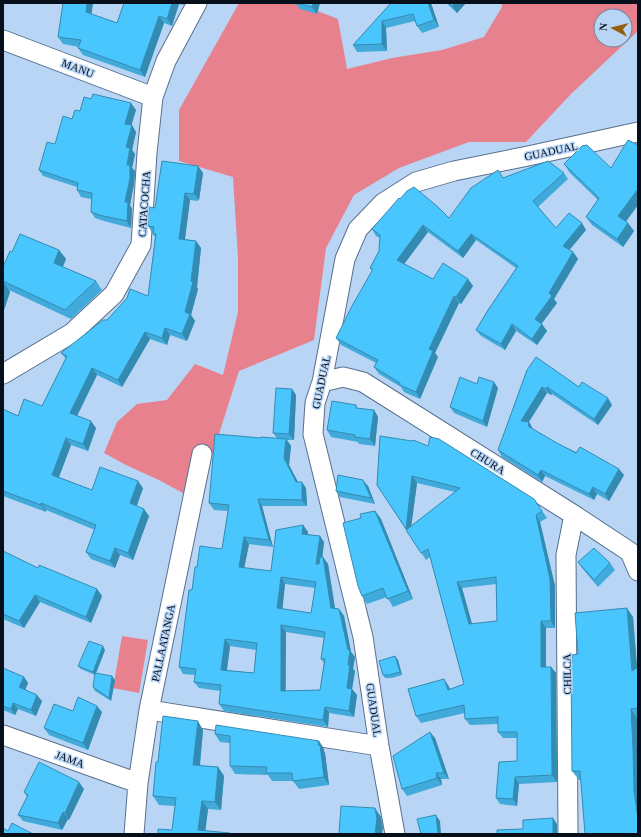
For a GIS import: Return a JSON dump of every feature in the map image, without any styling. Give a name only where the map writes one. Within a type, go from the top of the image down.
[{"type":"street","name":"CATACOCHA","points":[[3,374],[72,333],[109,299],[114,294],[141,246],[147,153],[153,97],[166,61],[197,3]]},
{"type":"street","name":"MANU","points":[[3,40],[153,97]]},
{"type":"street","name":"GUADUAL","points":[[395,834],[363,637],[313,434],[315,403],[322,382],[344,259],[358,229],[383,203],[416,182],[454,171],[638,132]]},
{"type":"street","name":"CHURA","points":[[322,382],[343,377],[363,382],[630,552],[638,571]]},
{"type":"street","name":"PALLAATANGA","points":[[134,834],[138,783],[149,710],[202,454]]},
{"type":"street","name":"CHILCA","points":[[568,834],[566,555],[574,515]]},
{"type":"street","points":[[149,710],[380,746]]},
{"type":"street","name":"JAMA","points":[[3,735],[138,783]]},
{"type":"shaded area","points":[[239,3],[297,3],[338,19],[347,69],[392,58],[442,50],[484,37],[502,7],[501,3],[638,3],[638,31],[633,36],[633,8],[593,8],[593,48],[620,48],[571,94],[526,142],[469,142],[399,168],[354,195],[326,248],[314,340],[239,371],[212,456],[200,483],[190,497],[104,453],[117,422],[137,404],[167,400],[195,364],[223,375],[238,312],[238,258],[233,177],[179,161],[179,110]]},
{"type":"shaded area","points":[[122,636],[148,640],[139,693],[113,688]]},
{"type":"building","points":[[63,3],[87,3],[86,12],[117,23],[124,3],[172,3],[167,19],[159,16],[140,70],[78,48],[81,40],[58,37]]},
{"type":"building","points":[[296,3],[313,3],[312,7]]},
{"type":"building","points":[[391,3],[428,3],[434,20],[417,26],[413,14],[382,21],[382,44],[353,45]]},
{"type":"building","points":[[93,94],[131,103],[125,124],[132,125],[126,147],[130,148],[127,165],[130,165],[130,178],[125,202],[128,202],[127,221],[91,212],[92,193],[77,190],[78,183],[39,170],[47,142],[55,144],[63,116],[72,119],[75,110],[80,111],[84,97],[91,99]]},
{"type":"building","points":[[628,140],[638,145],[638,189],[618,216],[628,223],[617,239],[586,217],[599,198],[564,164],[582,146],[587,145],[611,168]]},
{"type":"building","points":[[162,161],[198,166],[194,193],[185,193],[179,239],[196,241],[191,281],[193,282],[185,312],[190,314],[182,334],[165,328],[162,338],[145,332],[118,380],[92,368],[70,413],[91,421],[83,444],[66,438],[52,475],[92,490],[100,467],[138,481],[130,503],[144,509],[128,553],[115,548],[110,561],[86,552],[96,525],[41,503],[41,505],[3,491],[3,409],[18,416],[24,399],[42,406],[67,356],[61,353],[103,320],[107,320],[127,298],[130,289],[148,296],[156,234],[153,234],[154,227],[148,226],[149,207],[155,208]]},
{"type":"building","points":[[548,161],[564,173],[533,201],[556,228],[569,213],[582,223],[563,246],[573,252],[549,293],[552,296],[535,319],[542,324],[532,339],[512,324],[501,344],[476,330],[518,266],[471,234],[458,251],[423,225],[397,260],[433,279],[443,263],[468,279],[456,297],[454,296],[429,349],[433,351],[416,392],[400,385],[400,383],[374,367],[378,360],[336,338],[373,269],[370,268],[379,251],[380,235],[372,229],[407,191],[414,187],[449,218],[471,188],[498,170],[503,178]]},
{"type":"building","points":[[20,234],[59,250],[54,263],[96,281],[65,310],[3,281],[3,267]]},
{"type":"building","points":[[536,357],[579,387],[582,382],[608,398],[594,419],[547,387],[546,389],[542,387],[521,421],[529,422],[528,426],[576,453],[580,447],[619,469],[605,494],[593,487],[589,494],[541,470],[538,475],[498,450],[527,370]]},
{"type":"building","points":[[460,377],[477,384],[479,377],[494,382],[483,421],[450,407]]},
{"type":"building","points":[[276,388],[292,389],[289,434],[273,433]]},
{"type":"building","points":[[332,401],[356,405],[356,408],[374,410],[370,439],[327,430]]},
{"type":"building","points":[[215,434],[286,439],[284,458],[296,482],[302,482],[302,500],[258,499],[269,540],[244,537],[239,567],[271,571],[276,530],[303,525],[302,534],[320,536],[316,564],[319,564],[320,557],[323,557],[331,608],[339,609],[348,650],[350,650],[347,688],[352,689],[349,711],[325,707],[323,720],[219,704],[221,685],[194,682],[196,669],[179,667],[189,590],[192,590],[200,546],[222,549],[229,505],[209,503]],"holes":[[[281,577],[316,582],[311,613],[277,608]],[[281,625],[325,632],[321,659],[325,659],[320,690],[281,691]],[[225,639],[257,643],[254,673],[221,670]]]},
{"type":"building","points":[[380,436],[413,440],[428,446],[430,437],[439,439],[534,499],[542,511],[536,515],[550,579],[551,621],[541,621],[541,667],[551,667],[552,775],[515,777],[513,799],[496,798],[499,762],[517,761],[517,732],[498,732],[498,717],[465,719],[464,705],[416,716],[408,689],[444,679],[448,690],[464,684],[428,549],[421,553],[406,530],[460,488],[412,476],[406,529],[377,485]],"holes":[[[496,577],[497,621],[469,624],[457,582]]]},
{"type":"building","points":[[338,475],[363,480],[371,498],[336,491]]},
{"type":"building","points":[[375,511],[408,591],[387,599],[383,588],[362,596],[358,586],[343,523],[361,518],[360,514]]},
{"type":"building","points":[[594,548],[610,563],[594,580],[578,562]]},
{"type":"building","points":[[3,551],[38,568],[39,565],[97,589],[86,617],[35,595],[19,621],[3,614]]},
{"type":"building","points":[[627,608],[632,671],[638,667],[638,708],[631,709],[634,791],[638,819],[638,834],[585,834],[580,771],[572,771],[571,663],[572,655],[578,654],[575,613]]},
{"type":"building","points":[[89,641],[103,646],[93,672],[78,666]]},
{"type":"building","points":[[395,656],[400,672],[383,675],[379,661]]},
{"type":"building","points":[[3,668],[24,677],[19,687],[37,695],[31,710],[13,703],[11,709],[3,706]]},
{"type":"building","points":[[95,673],[112,676],[109,698],[93,687]]},
{"type":"building","points":[[78,697],[97,706],[83,743],[44,728],[54,704],[73,711]]},
{"type":"building","points":[[163,716],[198,721],[193,765],[218,767],[215,802],[202,801],[198,830],[230,834],[158,834],[158,829],[172,830],[176,798],[153,796],[156,762],[158,762]]},
{"type":"building","points":[[216,725],[319,741],[318,745],[320,745],[324,777],[293,781],[292,773],[266,773],[267,767],[230,766],[230,736],[215,734]]},
{"type":"building","points":[[430,732],[444,773],[436,773],[437,778],[402,789],[393,756]]},
{"type":"building","points":[[39,762],[79,782],[65,813],[63,812],[58,823],[18,815],[28,795],[24,792]]},
{"type":"building","points":[[341,806],[375,808],[377,819],[375,834],[339,834]]},
{"type":"building","points":[[436,815],[438,834],[421,834],[417,819]]},
{"type":"building","points":[[553,818],[553,834],[497,834],[497,830],[523,829],[523,820]]},
{"type":"building","points":[[12,823],[33,834],[3,834],[3,828],[8,831]]}]
